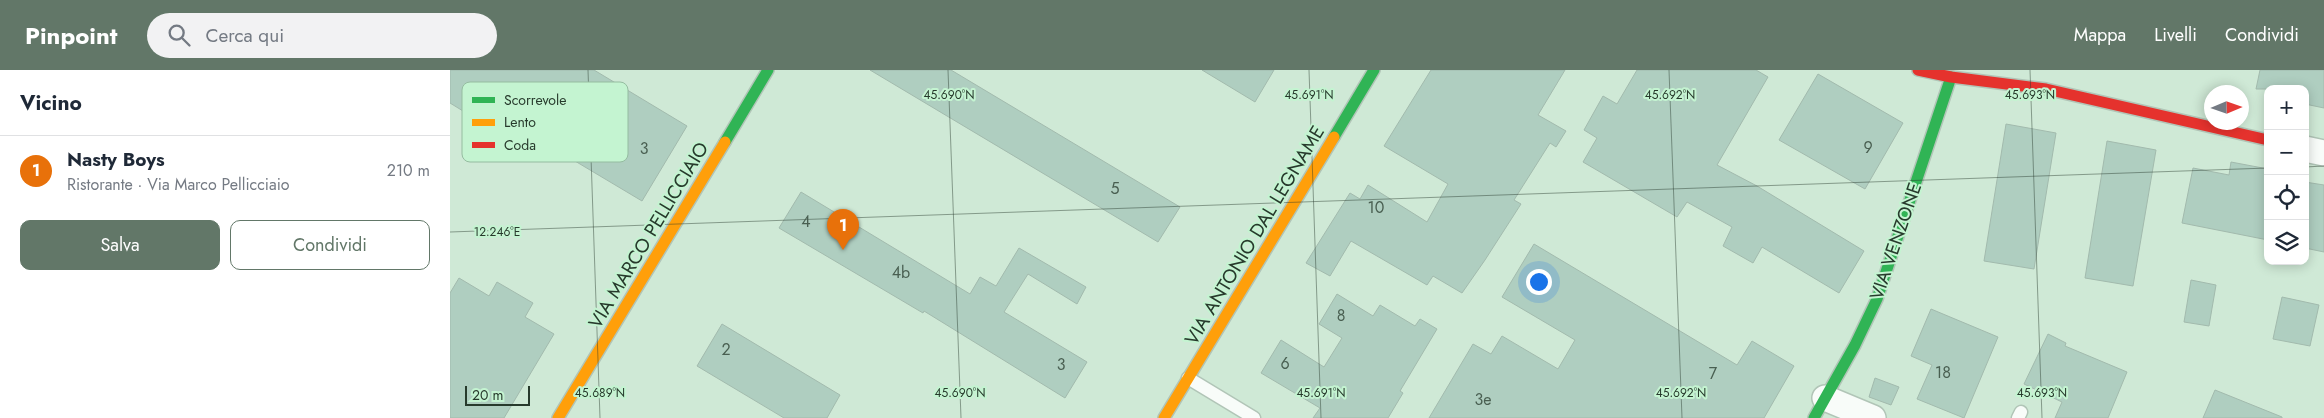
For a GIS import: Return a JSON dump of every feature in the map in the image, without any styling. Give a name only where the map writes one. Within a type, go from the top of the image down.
[{"type":"street","name":"VIA MARCO PELLICCIAIO","points":[[558,418],[768,70]]},
{"type":"street","name":"VIA ANTONIO DAL LEGNAME","points":[[1164,418],[1374,70]]},
{"type":"street","points":[[1918,70],[1950,77],[2046,90],[2264,139]]},
{"type":"street","name":"VIA VENZONE","points":[[1873,418],[1819,408],[1855,345],[1877,298],[1950,77]]},
{"type":"street","points":[[2309,150],[2324,153]]},
{"type":"lane","points":[[1188,378],[1254,418]]},
{"type":"building","points":[[450,70],[594,70],[614,82],[462,82],[462,110],[450,103]]},
{"type":"building","points":[[870,70],[951,70],[1180,207],[1158,242]]},
{"type":"building","points":[[1202,70],[1274,70],[1255,102]]},
{"type":"building","points":[[1431,70],[1565,70],[1538,115],[1566,131],[1556,147],[1550,143],[1514,200],[1521,204],[1485,260],[1462,293],[1433,276],[1427,285],[1351,241],[1330,276],[1306,263],[1350,193],[1360,199],[1368,185],[1427,222],[1448,184],[1384,146]]},
{"type":"building","points":[[1637,70],[1756,70],[1768,77],[1717,165],[1757,186],[1864,251],[1839,293],[1762,247],[1753,263],[1723,246],[1732,227],[1687,202],[1677,217],[1583,162],[1597,138],[1584,130],[1603,96],[1617,104]]},
{"type":"building","points":[[2260,70],[2324,70],[2324,108],[2309,105],[2309,85],[2264,85],[2264,89],[2256,89]]},
{"type":"building","points":[[1818,74],[1903,123],[1865,189],[1779,140]]},
{"type":"building","points":[[628,90],[687,126],[642,201],[577,162],[628,162]]},
{"type":"building","points":[[2006,124],[2056,133],[2034,269],[1984,261]]},
{"type":"building","points":[[2107,141],[2156,150],[2133,286],[2085,278]]},
{"type":"building","points":[[2231,162],[2264,168],[2264,239],[2182,223],[2193,168],[2229,175]]},
{"type":"building","points":[[2309,183],[2324,185],[2324,252],[2309,249]]},
{"type":"building","points":[[801,192],[970,294],[980,277],[996,286],[1019,248],[1086,287],[1077,304],[1028,274],[1004,312],[1087,362],[1065,398],[924,311],[923,313],[779,228]]},
{"type":"building","points":[[1534,244],[1737,365],[1752,341],[1794,366],[1764,418],[1429,418],[1473,344],[1491,354],[1502,336],[1558,369],[1575,340],[1502,297]]},
{"type":"building","points":[[459,278],[489,296],[497,282],[533,303],[525,317],[554,334],[504,418],[450,418],[450,293]]},
{"type":"building","points":[[2191,280],[2216,285],[2209,326],[2184,322]]},
{"type":"building","points":[[1337,294],[1373,316],[1380,305],[1415,326],[1420,319],[1437,329],[1400,391],[1403,393],[1388,418],[1313,418],[1320,408],[1261,373],[1281,340],[1324,367],[1342,338],[1319,324]]},
{"type":"building","points":[[2282,297],[2319,305],[2310,346],[2273,339]]},
{"type":"building","points":[[1931,309],[1998,337],[1964,418],[1917,399],[1932,365],[1911,356]]},
{"type":"building","points":[[722,324],[840,395],[827,418],[784,418],[697,366]]},
{"type":"building","points":[[2048,334],[2066,343],[2065,346],[2127,372],[2108,418],[2055,418],[2062,402],[2024,384]]},
{"type":"building","points":[[1875,378],[1899,387],[1891,405],[1869,397]]},
{"type":"building","points":[[2215,390],[2282,417],[2282,418],[2203,418]]},
{"type":"traffic: fast","points":[[725,142],[768,70]]},
{"type":"traffic: fast","points":[[1334,137],[1374,70]]},
{"type":"traffic: fast","points":[[1814,418],[1855,345],[1877,299],[1951,77]]},
{"type":"traffic: slow","points":[[1164,418],[1334,137]]},
{"type":"traffic: slow","points":[[558,418],[725,142]]},
{"type":"traffic: jam","points":[[1918,70],[1951,77],[2046,89],[2264,139]]},
{"type":"place","name":"Nasty Boys","points":[[843,250]]}]
